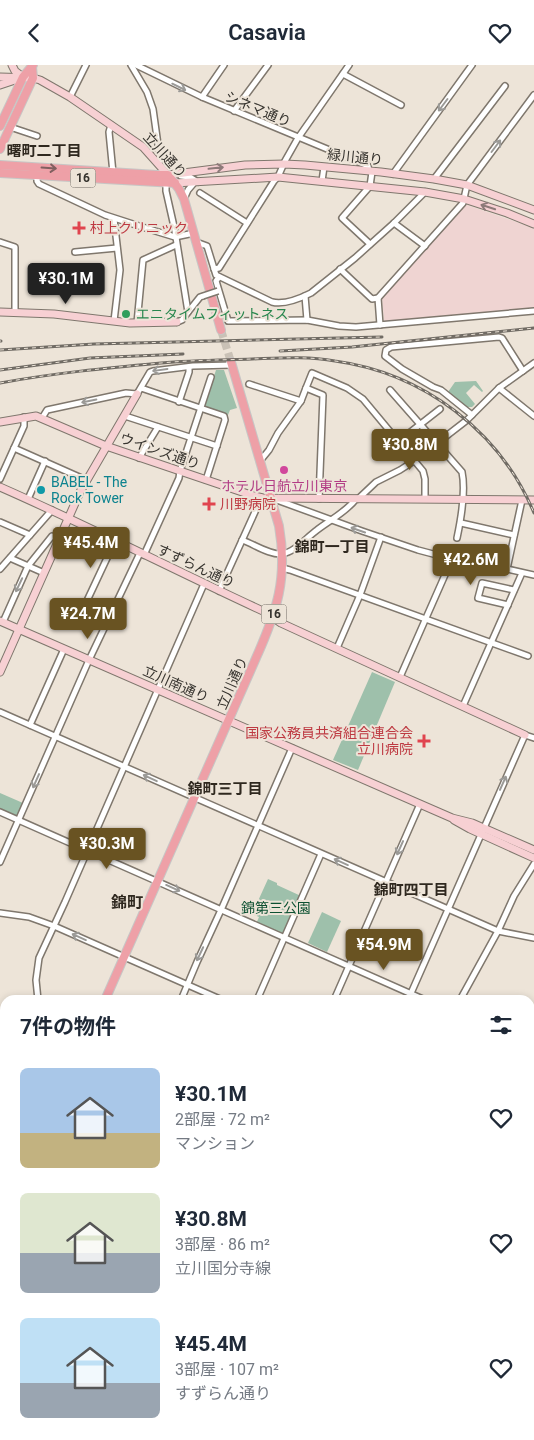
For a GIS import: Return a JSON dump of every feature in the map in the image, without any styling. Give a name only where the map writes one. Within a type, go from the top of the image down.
[{"type":"main road","points":[[0,126],[23,77],[33,66]]},
{"type":"main road","points":[[0,149],[33,78],[33,66]]},
{"type":"main road","name":"16","points":[[0,165],[175,183]]},
{"type":"main road","name":"16","points":[[0,173],[113,177],[168,175]]},
{"type":"main road","name":"立川通り","points":[[168,175],[184,199],[221,330]]},
{"type":"main road","name":"立川通り","points":[[107,995],[274,616],[280,593],[283,554],[279,526],[232,364]]},
{"type":"street","points":[[12,65],[15,71],[23,77]]},
{"type":"street","points":[[70,97],[86,65]]},
{"type":"street","points":[[131,65],[147,92],[153,109],[159,163]]},
{"type":"street","name":"シネマ通り","points":[[136,65],[234,111],[368,166],[370,171]]},
{"type":"street","points":[[148,71],[152,65]]},
{"type":"street","points":[[202,97],[224,65]]},
{"type":"street","points":[[234,111],[268,65]]},
{"type":"street","points":[[214,269],[219,268],[278,177],[284,161],[298,138],[350,65]]},
{"type":"street","points":[[393,174],[472,65]]},
{"type":"street","points":[[343,74],[402,105]]},
{"type":"street","name":"立川通り","points":[[0,77],[33,78],[70,97],[143,147],[168,175]]},
{"type":"street","points":[[0,85],[23,77]]},
{"type":"street","points":[[434,179],[504,85]]},
{"type":"street","points":[[340,269],[372,299],[378,298],[463,203],[467,185],[534,95]]},
{"type":"street","points":[[111,125],[109,132],[113,177]]},
{"type":"street","points":[[10,127],[37,136]]},
{"type":"street","name":"緑川通り","points":[[168,175],[245,165],[284,164],[370,171],[467,185],[534,210]]},
{"type":"street","points":[[322,181],[324,167]]},
{"type":"street","points":[[370,171],[370,186],[342,218],[370,244]]},
{"type":"street","points":[[36,175],[39,184],[114,219],[175,237],[194,233]]},
{"type":"street","points":[[168,175],[190,177],[196,183],[189,187],[184,199]]},
{"type":"street","name":"緑川通り","points":[[175,183],[278,177],[425,192],[464,199],[534,224]]},
{"type":"street","points":[[166,183],[188,312]]},
{"type":"street","points":[[196,242],[207,246],[216,275],[280,304],[310,293],[355,258],[425,192]]},
{"type":"street","points":[[200,193],[247,223]]},
{"type":"street","points":[[114,219],[120,270],[114,321]]},
{"type":"street","points":[[394,223],[425,246]]},
{"type":"street","points":[[0,242],[15,247],[15,312]]},
{"type":"street","points":[[137,323],[143,260],[176,245]]},
{"type":"street","points":[[75,253],[117,248]]},
{"type":"street","points":[[219,277],[216,281],[218,291],[228,321],[307,320],[356,327],[534,311]]},
{"type":"street","points":[[0,312],[54,314],[137,323],[177,322],[182,320],[200,297],[218,291]]},
{"type":"street","points":[[305,296],[307,320]]},
{"type":"street","points":[[378,298],[380,325]]},
{"type":"street","points":[[472,415],[440,390],[402,369],[385,356],[386,350],[391,347],[499,337],[502,338],[523,371]]},
{"type":"street","points":[[242,539],[273,553],[283,554],[291,551],[316,530],[332,521],[376,482],[414,461],[467,420],[499,388],[534,363]]},
{"type":"street","points":[[0,672],[3,657],[19,629],[86,480],[150,372],[194,366],[232,364]]},
{"type":"street","points":[[179,402],[189,367]]},
{"type":"street","points":[[260,461],[301,401],[312,373],[347,388],[363,399],[399,441],[424,475],[424,499]]},
{"type":"street","points":[[0,862],[89,660],[179,478],[212,377]]},
{"type":"street","points":[[249,384],[301,401]]},
{"type":"street","points":[[306,388],[323,395],[319,499]]},
{"type":"street","points":[[499,388],[534,416]]},
{"type":"street","points":[[390,390],[462,472],[461,523],[458,538]]},
{"type":"street","points":[[0,422],[36,415],[42,418],[47,410],[139,391],[179,402],[224,416],[225,420],[206,480]]},
{"type":"street","points":[[399,441],[440,409]]},
{"type":"street","points":[[125,416],[217,446]]},
{"type":"street","points":[[0,479],[24,426],[24,417]]},
{"type":"street","name":"ウインズ通り","points":[[42,418],[106,446],[254,497],[272,499],[534,500]]},
{"type":"street","points":[[139,457],[158,427]]},
{"type":"street","points":[[14,447],[86,480]]},
{"type":"street","points":[[28,499],[45,461]]},
{"type":"street","name":"すずらん通り","points":[[0,487],[68,517],[274,616],[281,623],[524,735]]},
{"type":"street","points":[[219,591],[259,503],[263,500],[272,499],[418,550],[452,559],[534,575]]},
{"type":"street","points":[[507,569],[522,500]]},
{"type":"street","points":[[0,568],[52,510]]},
{"type":"street","points":[[0,522],[30,535]]},
{"type":"street","points":[[461,523],[514,535]]},
{"type":"street","points":[[1,621],[28,566],[52,536],[58,539]]},
{"type":"street","points":[[337,648],[360,595],[380,537]]},
{"type":"street","points":[[85,605],[115,541]]},
{"type":"street","points":[[10,558],[44,573]]},
{"type":"street","points":[[400,677],[452,559]]},
{"type":"street","points":[[282,569],[290,570],[426,618],[528,656]]},
{"type":"street","points":[[462,706],[522,573]]},
{"type":"street","points":[[508,605],[478,598],[482,583],[514,590]]},
{"type":"street","points":[[38,995],[36,979],[38,958],[54,926],[204,584]]},
{"type":"street","name":"立川南通り","points":[[1,621],[452,818],[472,823],[482,831],[534,858]]},
{"type":"street","points":[[30,725],[64,649]]},
{"type":"street","points":[[0,712],[498,931],[534,939]]},
{"type":"street","points":[[0,812],[411,994],[524,735],[534,739]]},
{"type":"street","points":[[183,995],[292,748]]},
{"type":"street","points":[[336,995],[420,804]]},
{"type":"street","name":"立川南通り","points":[[482,831],[534,850]]},
{"type":"street","points":[[259,995],[321,854]]},
{"type":"street","points":[[463,995],[498,931],[514,896],[534,864]]},
{"type":"street","points":[[0,913],[30,917],[54,926],[211,995]]},
{"type":"shaded area","points":[[464,204],[534,228],[534,309],[386,322],[384,320],[382,297]]},
{"type":"green space","points":[[216,370],[224,370],[237,408],[230,410],[228,415],[204,408]]},
{"type":"green space","points":[[476,381],[483,391],[474,385],[466,393],[475,404],[472,407],[467,407],[448,392],[455,382]]},
{"type":"green space","points":[[372,672],[395,682],[358,770],[333,760]]},
{"type":"green space","points":[[0,793],[23,803],[17,818],[0,810]]},
{"type":"green space","name":"錦第三公園","points":[[268,879],[301,896],[284,935],[256,924],[259,917],[252,914]]},
{"type":"green space","points":[[322,912],[341,921],[327,952],[308,943]]},
{"type":"tunnel","points":[[221,330],[231,362]]},
{"type":"railway","points":[[280,351],[352,347],[534,328]]},
{"type":"railway","points":[[0,350],[94,344],[382,337]]},
{"type":"railway","points":[[0,370],[90,358],[183,354]]},
{"type":"railway","points":[[0,383],[80,371],[196,361],[304,358],[325,359],[367,368],[398,378],[428,393],[455,411],[479,432],[501,456],[519,483],[534,513]]},
{"type":"place","name":"村上クリニック","points":[[79,228]]},
{"type":"place","name":"エニタイムフィットネス","points":[[126,314]]},
{"type":"place","name":"ホテル日航立川東京","points":[[284,470]]},
{"type":"place","name":"BABEL - The Rock Tower","points":[[41,490]]},
{"type":"place","name":"川野病院","points":[[209,504]]},
{"type":"place","name":"国家公務員共済組合連合会 立川病院","points":[[424,741]]},
{"type":"district","name":"曙町二丁目","points":[[44,151]]},
{"type":"district","name":"錦町一丁目","points":[[332,547]]},
{"type":"district","name":"錦町三丁目","points":[[225,789]]},
{"type":"district","name":"錦町四丁目","points":[[411,890]]},
{"type":"district","name":"錦町","points":[[127,902]]}]
